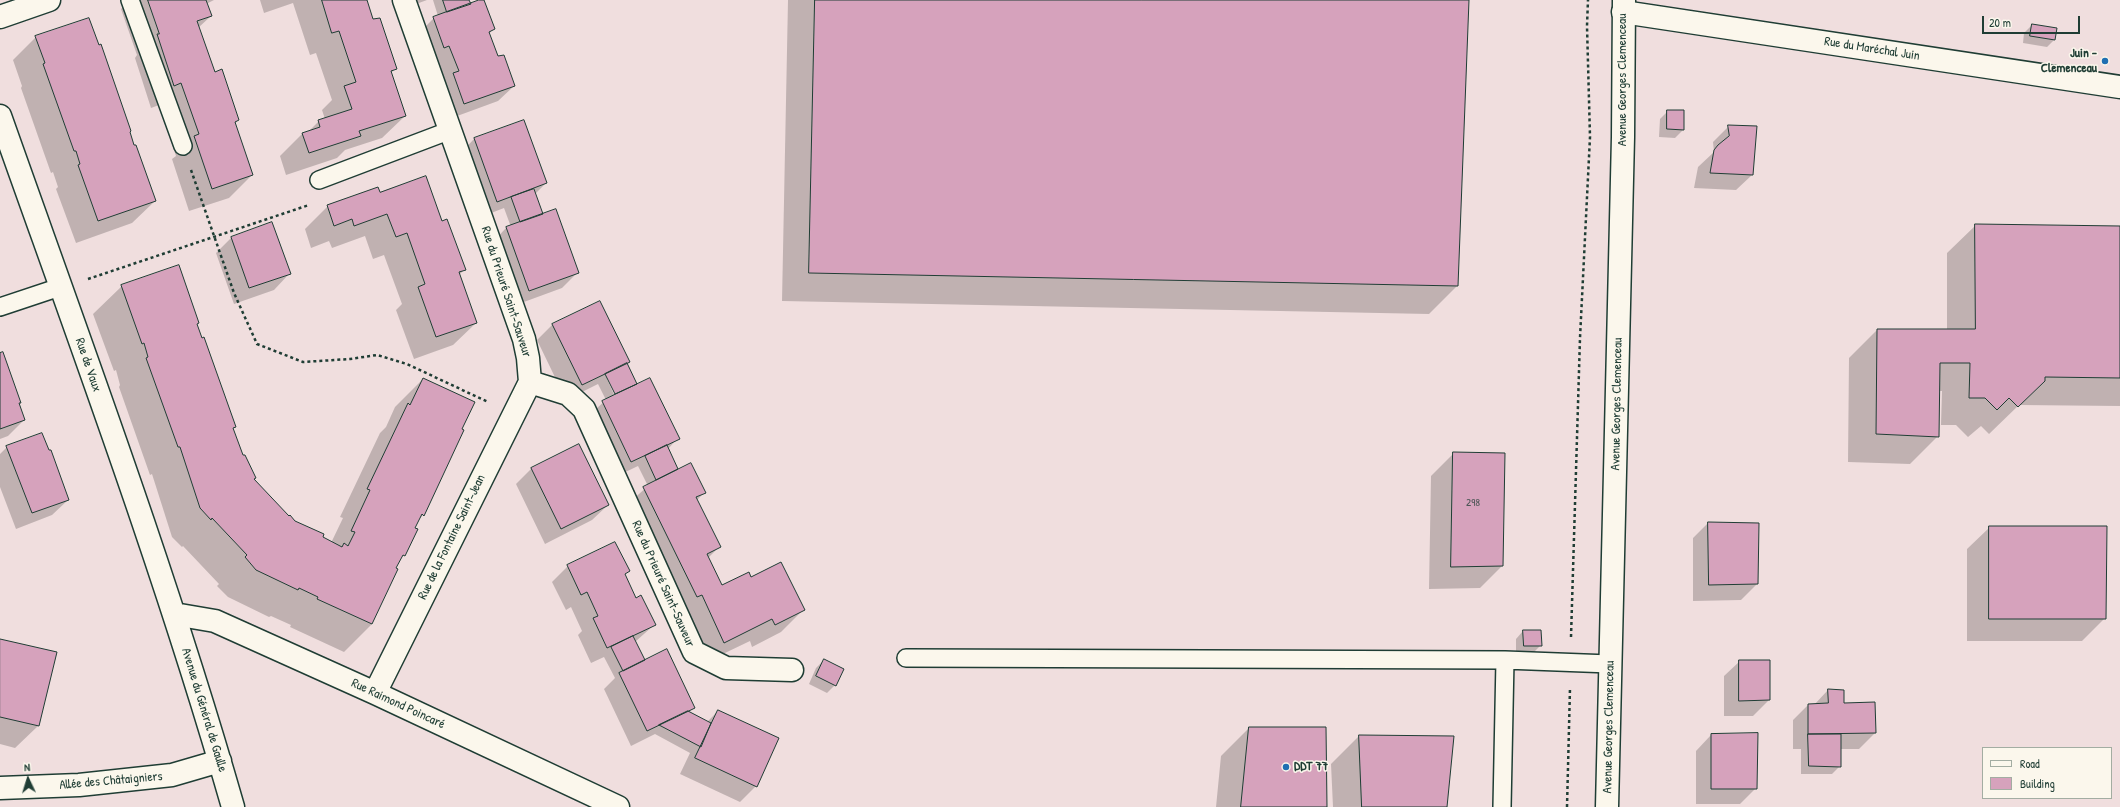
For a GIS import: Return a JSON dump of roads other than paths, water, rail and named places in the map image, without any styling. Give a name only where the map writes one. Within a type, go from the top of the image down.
[{"type":"street","points":[[0,16],[48,0]]},
{"type":"street","name":"Rue du Prieuré Saint-Sauveur","points":[[404,0],[524,339],[528,358],[530,382],[568,394],[584,409],[694,652],[726,668],[792,670]]},
{"type":"street","name":"Rue du Maréchal Juin","points":[[1624,6],[2120,87]]},
{"type":"street","name":"Avenue Georges Clemenceau","points":[[1607,807],[1624,137],[1624,6]]},
{"type":"street","name":"Rue de Vaux","points":[[0,116],[174,614]]},
{"type":"street","name":"Rue de la Fontaine Saint-Jean","points":[[375,693],[530,382]]},
{"type":"street","name":"Rue Raimond Poincaré","points":[[174,614],[215,621],[375,693],[618,807]]},
{"type":"street","name":"Avenue du Général de Gaulle","points":[[174,614],[233,807]]},
{"type":"street","name":"Allée des Châtaigniers","points":[[0,788],[78,785],[172,775],[220,761]]},
{"type":"lane","points":[[130,0],[183,146]]},
{"type":"lane","points":[[319,180],[451,130]]},
{"type":"lane","points":[[0,307],[60,287]]},
{"type":"lane","points":[[906,658],[1505,660],[1571,661],[1610,664]]},
{"type":"lane","points":[[1502,807],[1505,660]]},
{"type":"place","name":"Juin - Clemenceau","points":[[2105,61]]},
{"type":"place","name":"DDT 77","points":[[1286,767]]}]
